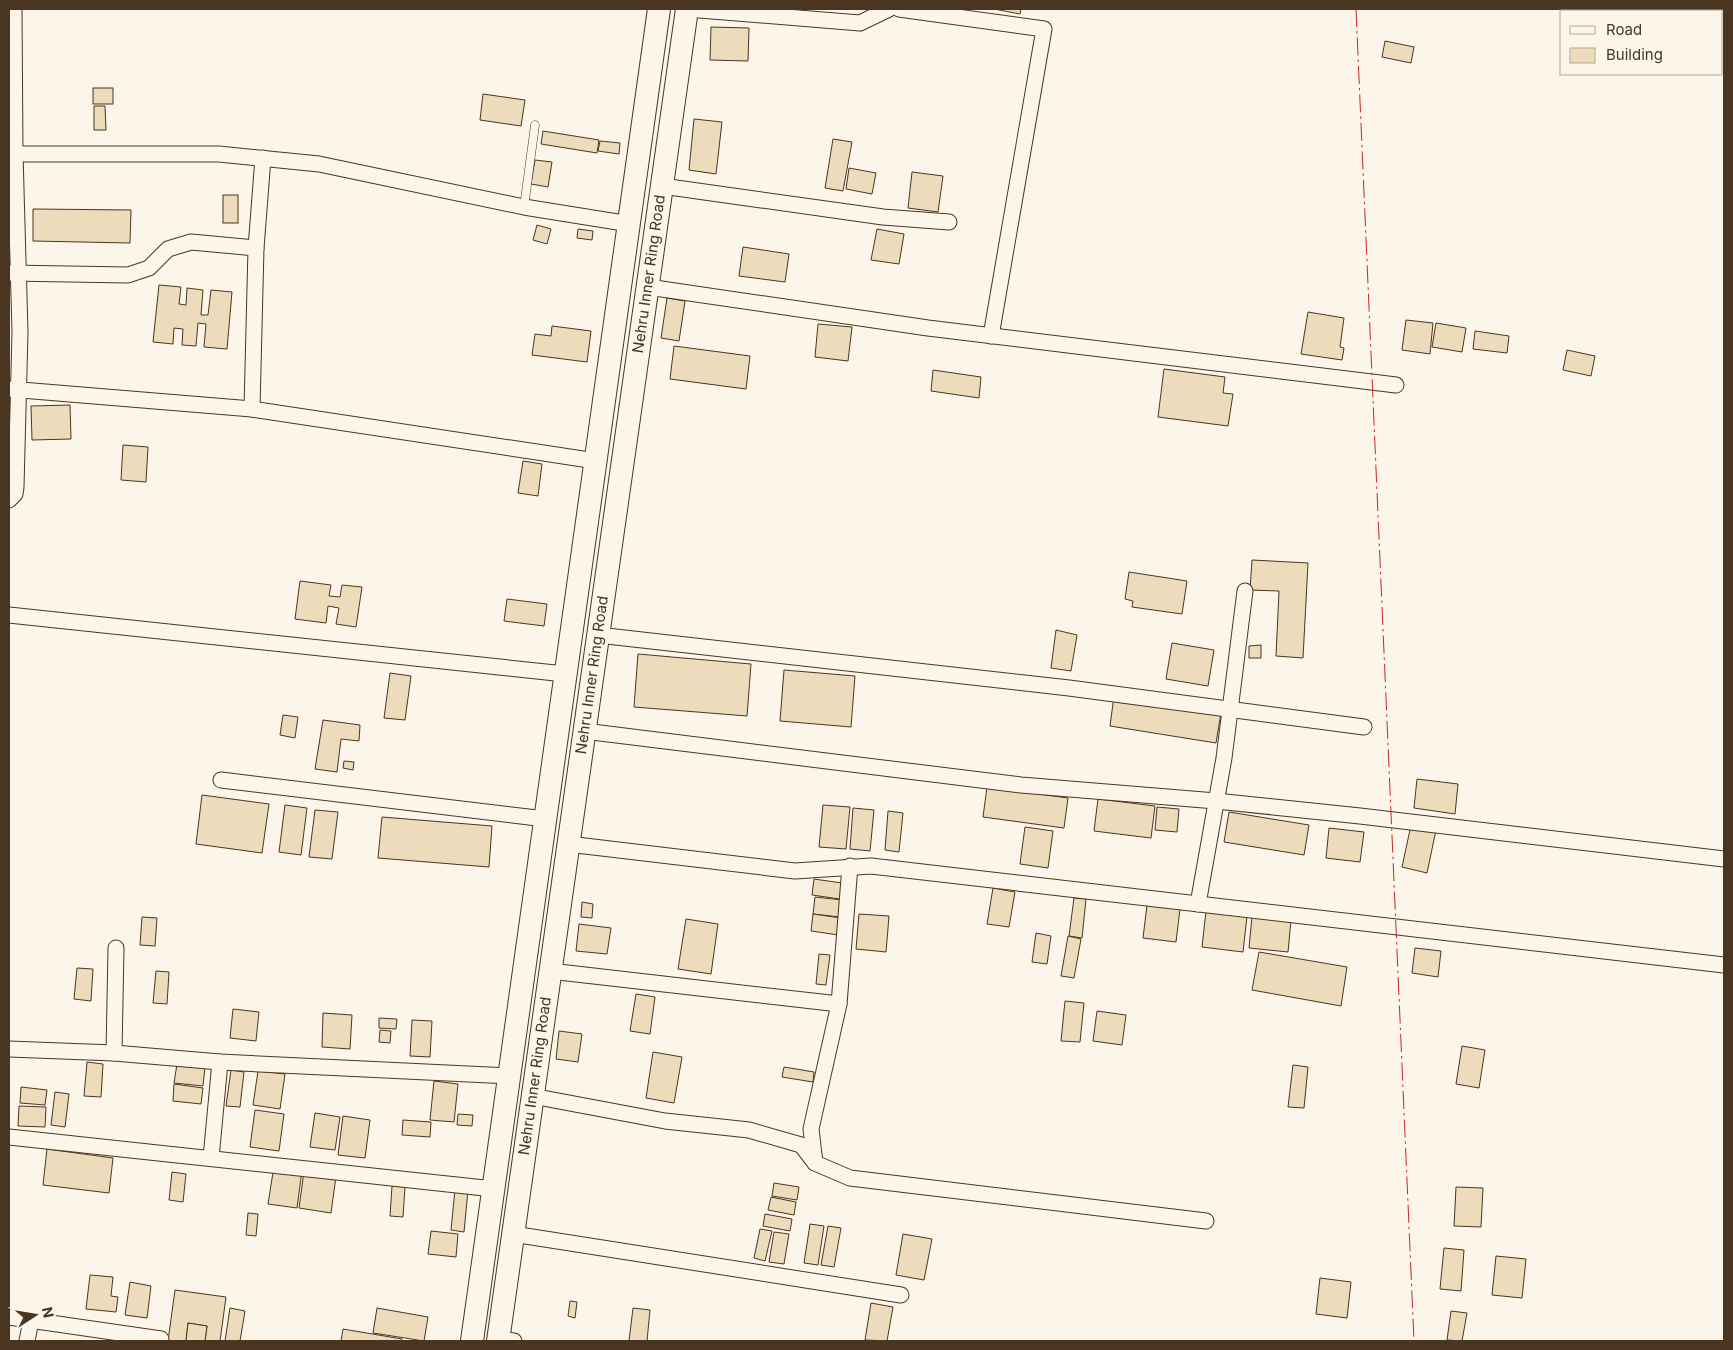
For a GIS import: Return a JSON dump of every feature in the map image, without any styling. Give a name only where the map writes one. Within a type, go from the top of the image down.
[{"type":"main road","points":[[472,1341],[660,9]]},
{"type":"main road","name":"Nehru Inner Ring Road","points":[[503,1340],[513,1234],[532,1096],[687,9]]},
{"type":"street","points":[[9,500],[15,494],[16,487],[11,33],[14,9]]},
{"type":"street","points":[[687,9],[860,23],[889,9]]},
{"type":"street","points":[[899,9],[1044,30],[991,336]]},
{"type":"street","points":[[12,153],[219,154],[319,164],[524,207],[630,224]]},
{"type":"street","points":[[252,409],[256,248],[263,158]]},
{"type":"street","points":[[662,186],[883,217],[949,222]]},
{"type":"street","points":[[13,273],[128,274],[149,268],[168,249],[191,242],[256,248]]},
{"type":"street","points":[[648,287],[991,336],[1396,385]]},
{"type":"street","points":[[14,389],[252,409],[596,461]]},
{"type":"street","points":[[1198,904],[1224,758],[1245,591]]},
{"type":"street","points":[[9,615],[566,674]]},
{"type":"street","points":[[598,635],[1069,688],[1364,727]]},
{"type":"street","points":[[584,731],[1021,786],[1216,801],[1724,859]]},
{"type":"street","points":[[221,780],[545,819]]},
{"type":"street","points":[[568,844],[796,871],[871,866],[1724,965]]},
{"type":"street","points":[[815,1163],[811,1129],[839,1004],[850,866]]},
{"type":"street","points":[[114,1053],[116,948]]},
{"type":"street","points":[[550,971],[839,1004]]},
{"type":"street","points":[[9,1049],[114,1053],[220,1062],[510,1076]]},
{"type":"street","points":[[211,1158],[220,1062]]},
{"type":"street","points":[[532,1096],[665,1121],[749,1130],[801,1145],[815,1163],[850,1178],[1206,1221]]},
{"type":"street","points":[[9,1137],[494,1189]]},
{"type":"street","points":[[513,1234],[901,1295]]},
{"type":"street","points":[[9,1317],[161,1339]]},
{"type":"street","points":[[26,1341],[30,1320]]},
{"type":"lane","points":[[524,207],[535,125]]},
{"type":"building","points":[[994,9],[1021,9],[1020,14]]},
{"type":"building","points":[[711,27],[749,28],[748,61],[710,60]]},
{"type":"building","points":[[1385,41],[1414,47],[1411,63],[1382,57]]},
{"type":"building","points":[[93,88],[113,88],[113,104],[93,104]]},
{"type":"building","points":[[483,94],[525,100],[521,126],[480,120]]},
{"type":"building","points":[[94,106],[105,106],[106,130],[94,130]]},
{"type":"building","points":[[694,119],[722,122],[716,174],[689,170]]},
{"type":"building","points":[[543,131],[599,140],[597,153],[541,144]]},
{"type":"building","points":[[833,139],[852,142],[843,191],[825,188]]},
{"type":"building","points":[[600,141],[620,143],[619,154],[598,151]]},
{"type":"building","points":[[535,160],[552,162],[548,187],[531,184]]},
{"type":"building","points":[[849,168],[876,173],[872,194],[846,189]]},
{"type":"building","points":[[912,172],[943,176],[938,212],[908,208]]},
{"type":"building","points":[[223,195],[238,195],[238,223],[223,223]]},
{"type":"building","points":[[33,209],[131,210],[130,243],[33,241]]},
{"type":"building","points":[[537,225],[551,229],[547,244],[533,240]]},
{"type":"building","points":[[578,229],[593,231],[592,240],[577,238]]},
{"type":"building","points":[[877,229],[904,234],[899,264],[871,260]]},
{"type":"building","points":[[743,247],[789,254],[785,282],[739,276]]},
{"type":"building","points":[[159,285],[181,287],[179,304],[186,305],[187,288],[203,290],[201,315],[208,315],[211,290],[232,292],[227,349],[204,347],[206,324],[198,323],[196,346],[182,345],[183,329],[174,328],[173,344],[153,342]]},
{"type":"building","points":[[667,298],[685,301],[679,341],[661,338]]},
{"type":"building","points":[[1308,312],[1344,318],[1340,347],[1344,348],[1342,360],[1301,354]]},
{"type":"building","points":[[1406,320],[1433,323],[1430,354],[1402,350]]},
{"type":"building","points":[[1436,323],[1466,328],[1462,352],[1432,347]]},
{"type":"building","points":[[818,324],[852,327],[848,361],[815,357]]},
{"type":"building","points":[[552,326],[591,331],[587,362],[532,355],[535,334],[551,336]]},
{"type":"building","points":[[1475,331],[1509,336],[1507,353],[1473,349]]},
{"type":"building","points":[[674,346],[750,356],[746,389],[670,379]]},
{"type":"building","points":[[1567,350],[1595,356],[1591,376],[1563,370]]},
{"type":"building","points":[[1164,369],[1225,377],[1223,393],[1233,394],[1228,426],[1158,417]]},
{"type":"building","points":[[933,370],[981,377],[979,398],[931,391]]},
{"type":"building","points":[[70,405],[71,439],[32,440],[31,406]]},
{"type":"building","points":[[123,445],[148,447],[146,482],[121,480]]},
{"type":"building","points":[[523,461],[542,464],[538,496],[518,493]]},
{"type":"building","points":[[1252,560],[1308,563],[1303,658],[1276,656],[1279,591],[1250,590]]},
{"type":"building","points":[[1129,572],[1187,581],[1182,614],[1132,607],[1133,601],[1125,599]]},
{"type":"building","points":[[300,581],[331,585],[329,596],[340,597],[342,585],[362,587],[356,627],[336,624],[339,608],[328,606],[326,623],[295,619]]},
{"type":"building","points":[[507,599],[547,604],[544,626],[504,621]]},
{"type":"building","points":[[1056,630],[1077,635],[1071,671],[1051,668]]},
{"type":"building","points":[[1172,643],[1214,650],[1208,686],[1166,679]]},
{"type":"building","points":[[1261,645],[1261,658],[1249,658],[1249,646]]},
{"type":"building","points":[[638,654],[751,664],[747,716],[634,707]]},
{"type":"building","points":[[784,670],[855,676],[851,727],[780,721]]},
{"type":"building","points":[[390,673],[411,676],[405,720],[384,718]]},
{"type":"building","points":[[1114,696],[1221,713],[1216,743],[1110,726]]},
{"type":"building","points":[[283,715],[298,717],[295,738],[280,735]]},
{"type":"building","points":[[323,720],[360,725],[359,741],[341,739],[337,772],[315,769]]},
{"type":"building","points":[[344,761],[354,762],[353,770],[343,768]]},
{"type":"building","points":[[1417,779],[1458,784],[1455,814],[1414,808]]},
{"type":"building","points":[[987,787],[1068,798],[1064,828],[983,817]]},
{"type":"building","points":[[202,795],[269,804],[262,853],[196,844]]},
{"type":"building","points":[[1098,799],[1155,806],[1151,838],[1094,831]]},
{"type":"building","points":[[285,805],[307,808],[301,855],[279,852]]},
{"type":"building","points":[[823,805],[850,807],[846,849],[819,847]]},
{"type":"building","points":[[1157,807],[1179,809],[1177,832],[1155,830]]},
{"type":"building","points":[[853,808],[874,810],[870,851],[850,849]]},
{"type":"building","points":[[315,810],[338,812],[332,859],[309,857]]},
{"type":"building","points":[[888,811],[903,813],[899,852],[885,850]]},
{"type":"building","points":[[1229,812],[1309,825],[1304,855],[1224,842]]},
{"type":"building","points":[[382,817],[492,826],[489,867],[378,858]]},
{"type":"building","points":[[1411,825],[1436,830],[1427,873],[1402,867]]},
{"type":"building","points":[[1025,827],[1053,831],[1048,868],[1020,864]]},
{"type":"building","points":[[1329,828],[1364,832],[1360,862],[1326,858]]},
{"type":"building","points":[[814,879],[842,883],[840,899],[812,895]]},
{"type":"building","points":[[993,888],[1015,892],[1009,927],[987,924]]},
{"type":"building","points":[[815,897],[842,900],[840,917],[813,914]]},
{"type":"building","points":[[1074,898],[1086,899],[1082,938],[1069,936]]},
{"type":"building","points":[[582,902],[593,904],[592,918],[581,917]]},
{"type":"building","points":[[1147,905],[1180,909],[1176,942],[1143,938]]},
{"type":"building","points":[[1206,911],[1247,916],[1243,952],[1202,947]]},
{"type":"building","points":[[813,914],[841,918],[839,935],[811,931]]},
{"type":"building","points":[[859,914],[889,916],[886,952],[856,949]]},
{"type":"building","points":[[1252,916],[1291,920],[1288,952],[1249,948]]},
{"type":"building","points":[[142,917],[157,918],[155,946],[140,945]]},
{"type":"building","points":[[686,919],[718,924],[711,974],[678,969]]},
{"type":"building","points":[[579,924],[611,928],[607,954],[576,951]]},
{"type":"building","points":[[1036,933],[1051,936],[1047,964],[1032,962]]},
{"type":"building","points":[[1068,936],[1081,939],[1074,978],[1061,976]]},
{"type":"building","points":[[1415,948],[1441,951],[1438,977],[1412,973]]},
{"type":"building","points":[[1259,952],[1347,967],[1341,1006],[1252,990]]},
{"type":"building","points":[[819,954],[830,955],[826,985],[816,984]]},
{"type":"building","points":[[77,968],[93,969],[91,1001],[74,999]]},
{"type":"building","points":[[156,971],[169,972],[167,1004],[153,1003]]},
{"type":"building","points":[[636,994],[655,997],[650,1034],[630,1031]]},
{"type":"building","points":[[1065,1001],[1084,1003],[1080,1042],[1061,1041]]},
{"type":"building","points":[[233,1009],[259,1012],[256,1041],[230,1038]]},
{"type":"building","points":[[1097,1011],[1126,1015],[1122,1045],[1093,1041]]},
{"type":"building","points":[[323,1013],[352,1015],[350,1049],[322,1047]]},
{"type":"building","points":[[379,1018],[397,1019],[396,1029],[379,1028]]},
{"type":"building","points":[[412,1020],[432,1021],[430,1057],[410,1056]]},
{"type":"building","points":[[380,1030],[391,1031],[390,1043],[379,1042]]},
{"type":"building","points":[[559,1031],[582,1034],[578,1062],[556,1059]]},
{"type":"building","points":[[1462,1046],[1485,1050],[1479,1088],[1456,1084]]},
{"type":"building","points":[[653,1052],[682,1057],[674,1103],[646,1098]]},
{"type":"building","points":[[87,1062],[103,1064],[101,1097],[84,1096]]},
{"type":"building","points":[[177,1064],[205,1067],[203,1086],[174,1083]]},
{"type":"building","points":[[1293,1065],[1308,1067],[1304,1108],[1288,1107]]},
{"type":"building","points":[[784,1067],[814,1072],[813,1082],[782,1077]]},
{"type":"building","points":[[231,1070],[244,1072],[240,1107],[226,1106]]},
{"type":"building","points":[[258,1071],[285,1074],[280,1109],[253,1105]]},
{"type":"building","points":[[434,1081],[458,1084],[454,1122],[430,1120]]},
{"type":"building","points":[[174,1084],[203,1088],[201,1104],[173,1101]]},
{"type":"building","points":[[21,1087],[47,1090],[45,1105],[20,1103]]},
{"type":"building","points":[[55,1092],[69,1094],[65,1127],[51,1125]]},
{"type":"building","points":[[19,1106],[46,1107],[45,1127],[18,1126]]},
{"type":"building","points":[[255,1110],[284,1114],[279,1151],[250,1147]]},
{"type":"building","points":[[315,1113],[340,1117],[335,1150],[310,1147]]},
{"type":"building","points":[[458,1114],[473,1115],[472,1126],[457,1125]]},
{"type":"building","points":[[343,1116],[370,1120],[365,1158],[338,1155]]},
{"type":"building","points":[[403,1120],[431,1122],[430,1137],[402,1135]]},
{"type":"building","points":[[47,1149],[113,1158],[109,1193],[43,1185]]},
{"type":"building","points":[[274,1166],[302,1170],[297,1208],[268,1204]]},
{"type":"building","points":[[304,1171],[336,1176],[331,1213],[299,1208]]},
{"type":"building","points":[[172,1172],[186,1174],[183,1202],[169,1200]]},
{"type":"building","points":[[774,1183],[799,1187],[797,1200],[772,1196]]},
{"type":"building","points":[[392,1186],[405,1187],[403,1217],[390,1216]]},
{"type":"building","points":[[1456,1187],[1483,1188],[1481,1227],[1454,1226]]},
{"type":"building","points":[[455,1189],[468,1190],[464,1232],[451,1230]]},
{"type":"building","points":[[771,1197],[796,1202],[794,1215],[768,1210]]},
{"type":"building","points":[[248,1213],[258,1214],[256,1236],[246,1235]]},
{"type":"building","points":[[765,1214],[792,1219],[790,1231],[763,1226]]},
{"type":"building","points":[[810,1224],[824,1226],[818,1265],[804,1263]]},
{"type":"building","points":[[828,1226],[841,1228],[834,1267],[821,1265]]},
{"type":"building","points":[[760,1229],[772,1231],[765,1261],[754,1258]]},
{"type":"building","points":[[431,1231],[458,1234],[456,1257],[428,1254]]},
{"type":"building","points":[[774,1232],[789,1234],[784,1264],[769,1262]]},
{"type":"building","points":[[903,1234],[932,1239],[924,1280],[896,1275]]},
{"type":"building","points":[[1444,1248],[1464,1250],[1461,1291],[1440,1289]]},
{"type":"building","points":[[1496,1256],[1526,1259],[1522,1298],[1492,1295]]},
{"type":"building","points":[[90,1275],[113,1277],[111,1296],[118,1297],[116,1312],[86,1309]]},
{"type":"building","points":[[1320,1278],[1351,1282],[1347,1318],[1316,1314]]},
{"type":"building","points":[[130,1282],[151,1286],[147,1318],[125,1315]]},
{"type":"building","points":[[175,1290],[226,1297],[220,1341],[205,1341],[207,1326],[188,1323],[186,1341],[168,1341]]},
{"type":"building","points":[[570,1301],[577,1302],[575,1318],[568,1316]]},
{"type":"building","points":[[871,1303],[893,1307],[887,1341],[865,1340]]},
{"type":"building","points":[[230,1308],[245,1311],[240,1341],[225,1341]]},
{"type":"building","points":[[377,1308],[428,1317],[424,1341],[373,1333]]},
{"type":"building","points":[[633,1308],[650,1310],[647,1341],[629,1341]]},
{"type":"building","points":[[1451,1311],[1467,1313],[1462,1341],[1447,1340]]},
{"type":"building","points":[[188,1323],[207,1326],[205,1341],[186,1341]]},
{"type":"building","points":[[343,1329],[402,1339],[402,1341],[341,1341]]},
{"type":"power","points":[[1356,9],[1414,1341]]}]
